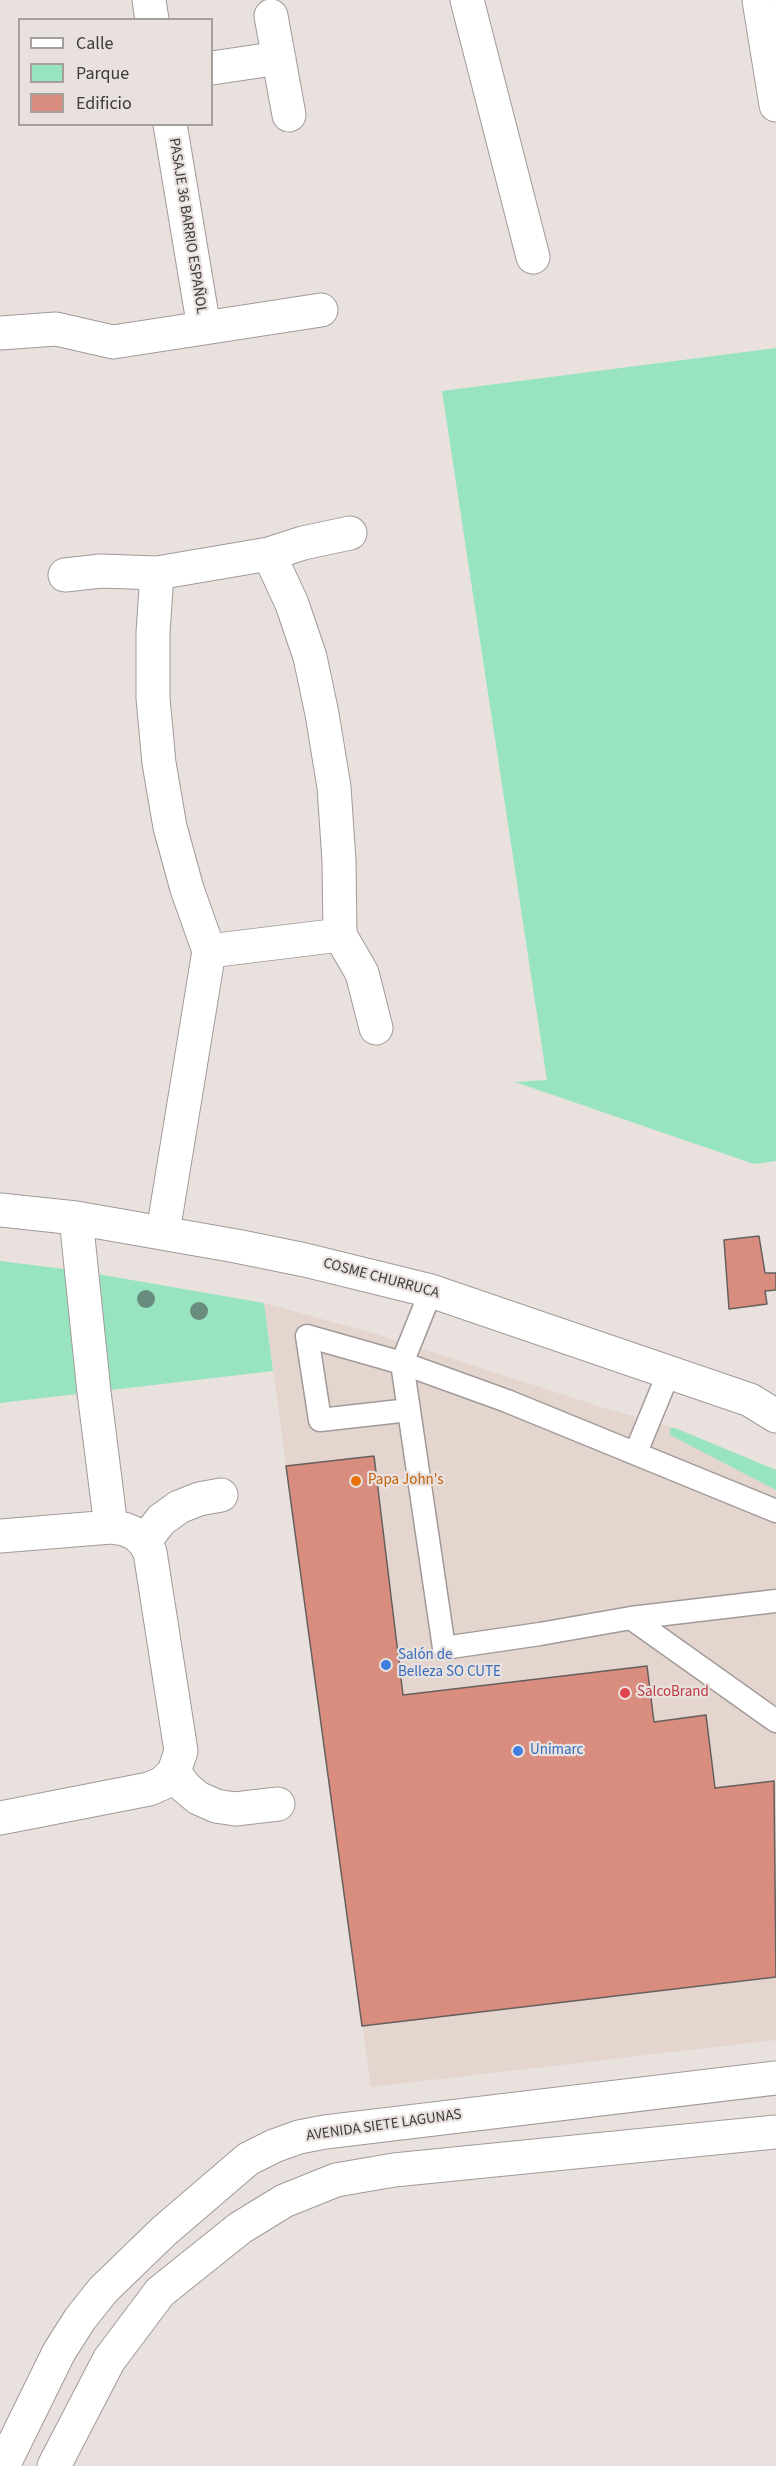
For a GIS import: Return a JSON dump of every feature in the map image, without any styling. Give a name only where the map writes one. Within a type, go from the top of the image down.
[{"type":"street","points":[[149,0],[152,18]]},
{"type":"street","points":[[467,0],[533,257]]},
{"type":"street","points":[[759,0],[775,100]]},
{"type":"street","points":[[272,16],[289,115]]},
{"type":"street","points":[[213,68],[279,58]]},
{"type":"street","name":"PASAJE 36 BARRIO ESPAÑOL","points":[[170,126],[204,328]]},
{"type":"street","points":[[0,333],[56,329],[113,342],[321,310]]},
{"type":"street","points":[[65,575],[101,571],[157,573],[269,554],[303,543],[350,533]]},
{"type":"street","points":[[269,554],[292,604],[310,657],[334,787],[339,861],[340,935],[362,972],[376,1028]]},
{"type":"street","points":[[157,573],[153,633],[153,687],[159,763],[170,827],[184,879],[209,951],[163,1232]]},
{"type":"street","points":[[209,951],[340,935]]},
{"type":"street","name":"COSME CHURRUCA","points":[[0,1210],[76,1218],[163,1232],[305,1260],[431,1292],[767,1406]]},
{"type":"street","points":[[76,1218],[111,1527]]},
{"type":"street","points":[[144,1542],[161,1520],[179,1507],[199,1499],[221,1495]]},
{"type":"street","points":[[0,1536],[111,1527],[124,1528],[136,1534],[144,1542],[150,1552],[180,1740],[179,1762],[164,1783],[149,1789],[0,1818]]},
{"type":"street","points":[[174,1772],[185,1787],[198,1798],[216,1806],[235,1809],[278,1804]]},
{"type":"street","name":"AVENIDA SIETE LAGUNAS","points":[[3,2466],[59,2352],[80,2319],[103,2290],[164,2231],[248,2159],[299,2137],[324,2132],[776,2078]]},
{"type":"street","points":[[54,2466],[109,2360],[160,2292],[240,2228],[284,2201],[336,2180],[394,2170],[776,2132]]},
{"type":"street","points":[[160,2292],[164,2231]]},
{"type":"lane","points":[[431,1292],[402,1363],[444,1648],[631,1618],[776,1601]]},
{"type":"lane","points":[[409,1410],[320,1420],[308,1336],[402,1363],[507,1401],[776,1511]]},
{"type":"lane","points":[[636,1452],[669,1372]]},
{"type":"lane","points":[[631,1618],[776,1721]]},
{"type":"shaded area","points":[[264,1303],[380,1335],[604,1408],[675,1428],[776,1470],[776,2040],[371,2087]]},
{"type":"green space","points":[[776,348],[776,1161],[754,1164],[515,1082],[547,1080],[442,391]]},
{"type":"green space","points":[[0,1261],[80,1271],[264,1303],[273,1371],[0,1403]]},
{"type":"green space","points":[[670,1428],[675,1428],[776,1470],[776,1490],[670,1435]]},
{"type":"building","points":[[759,1236],[765,1273],[776,1273],[776,1290],[765,1291],[767,1304],[729,1309],[724,1240]]},
{"type":"building","name":"Unimarc","points":[[374,1456],[403,1695],[647,1666],[654,1722],[706,1715],[715,1788],[774,1781],[776,1977],[362,2026],[286,1466]]},
{"type":"place","name":"Papa John's","points":[[356,1481]]},
{"type":"place","name":"Salón de Belleza SO CUTE","points":[[386,1665]]},
{"type":"place","name":"SalcoBrand","points":[[625,1693]]},
{"type":"place","name":"Unimarc","points":[[518,1751]]}]
